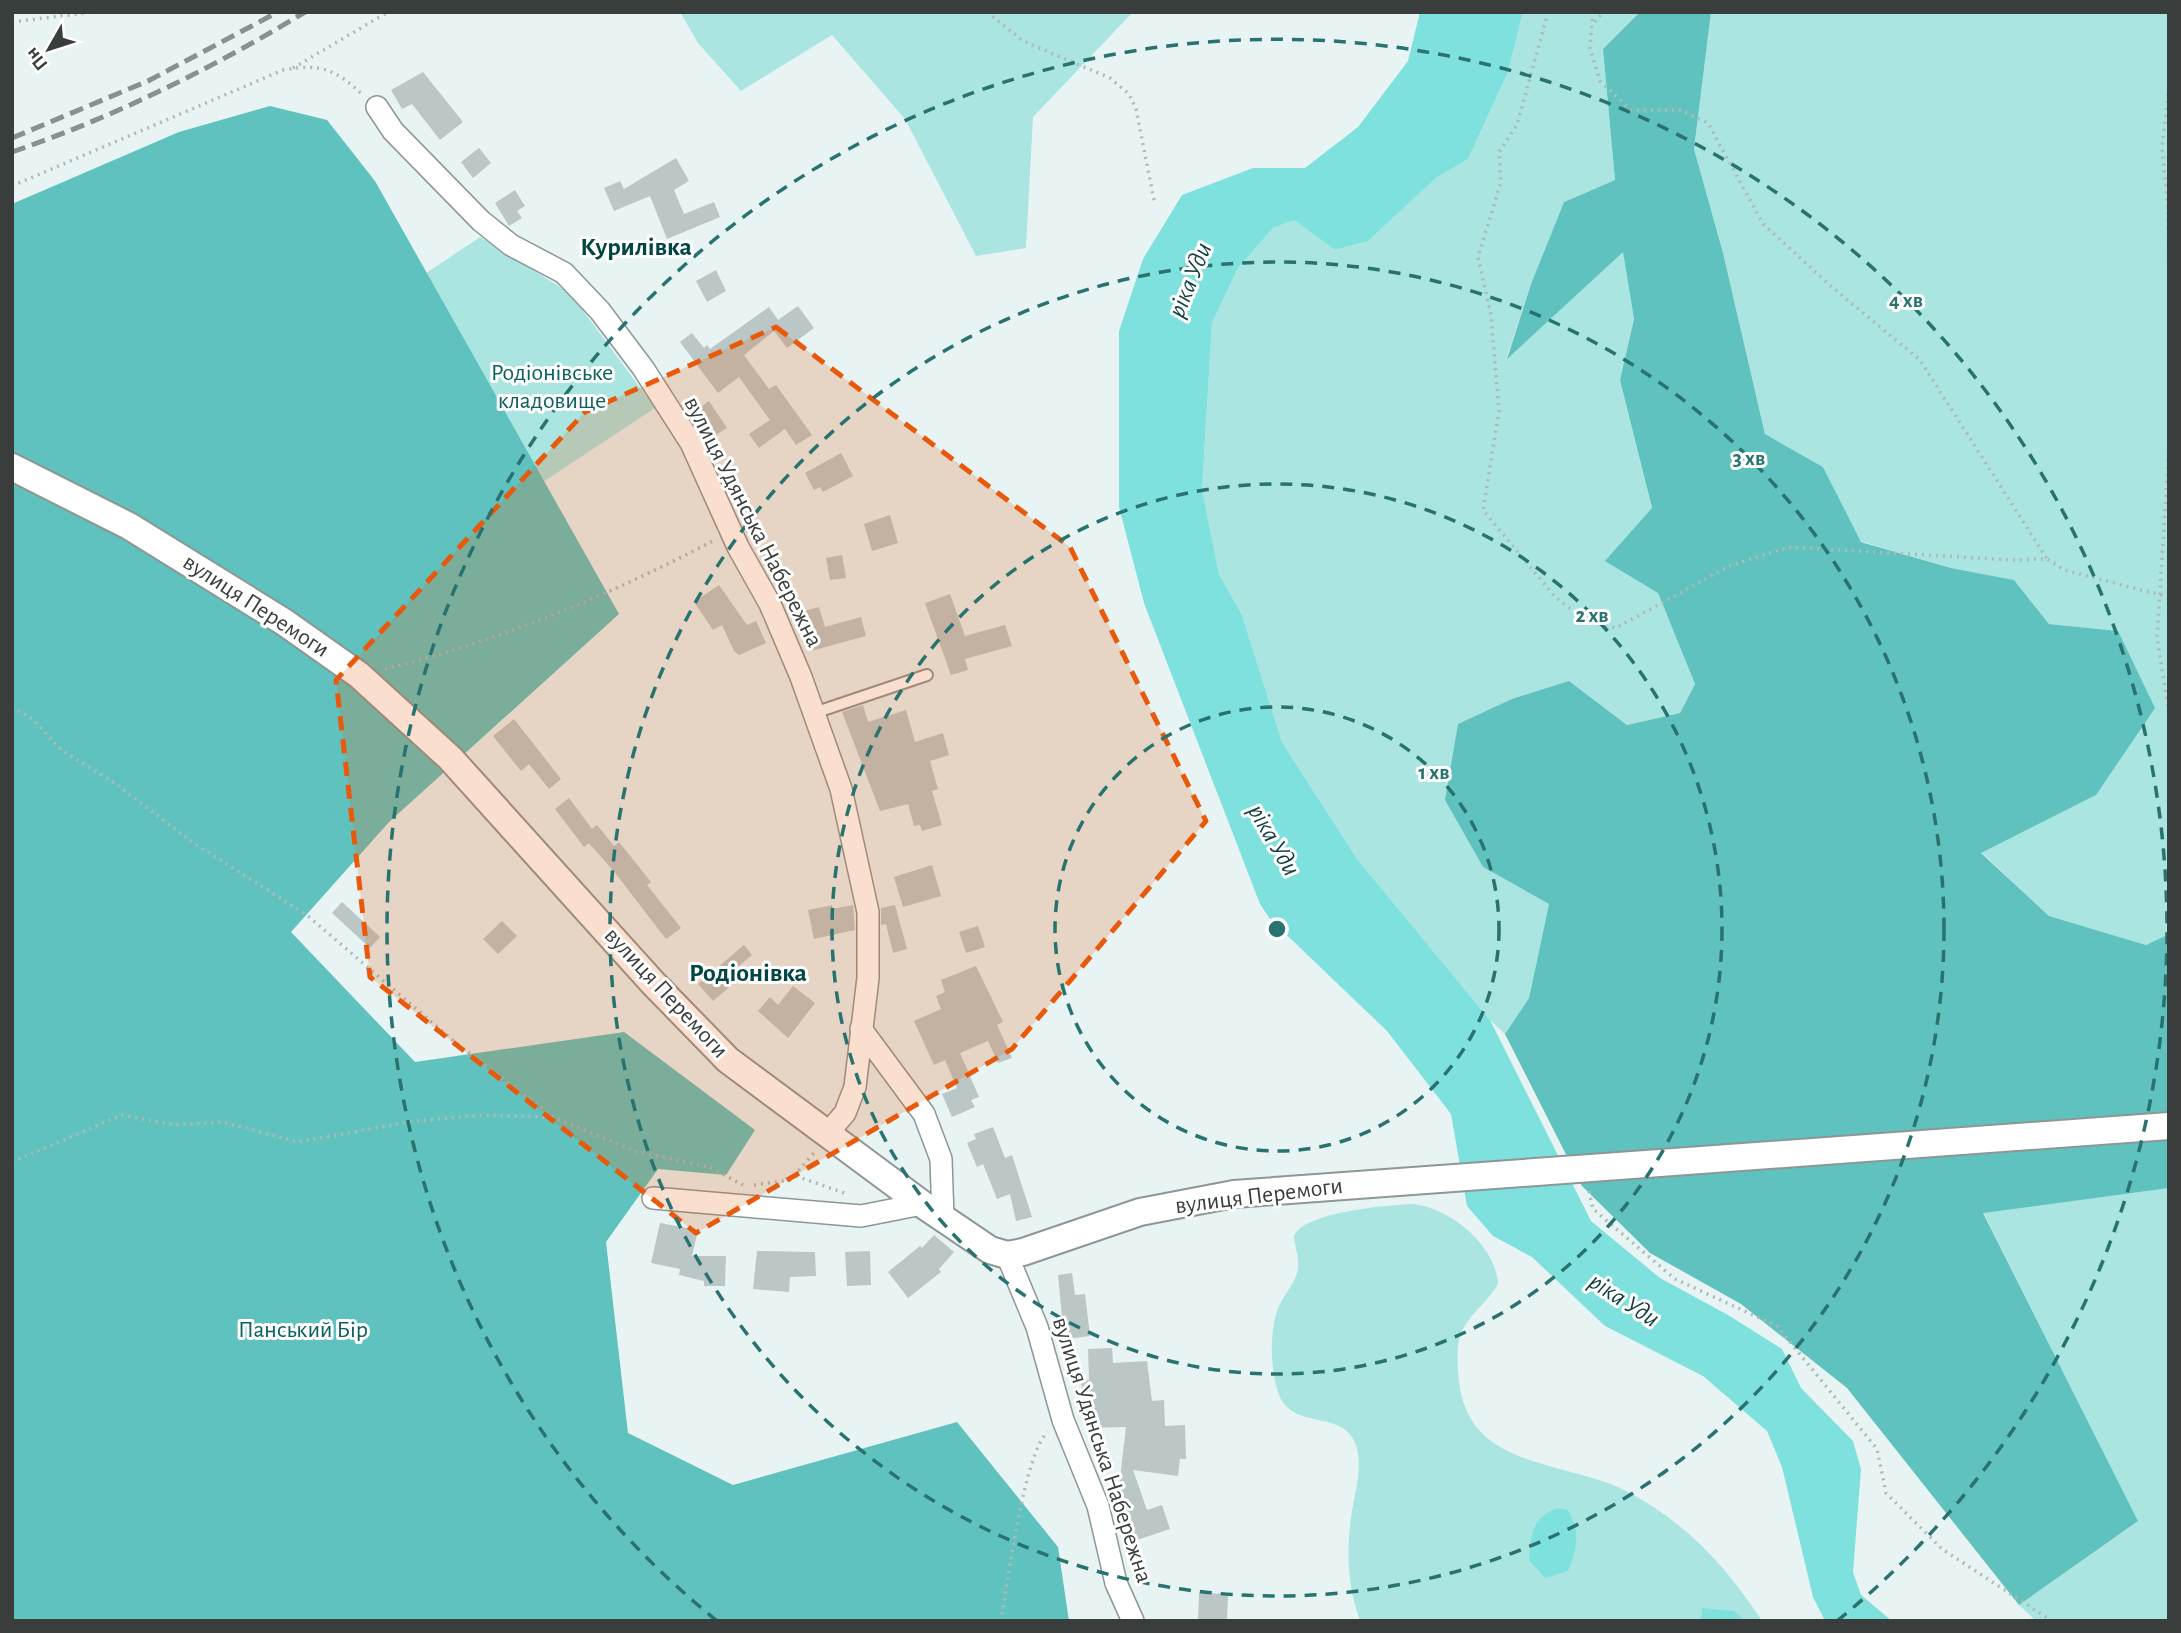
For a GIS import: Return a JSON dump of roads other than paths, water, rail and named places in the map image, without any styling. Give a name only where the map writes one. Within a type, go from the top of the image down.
[{"type":"street","name":"вулиця Удянська Набережна","points":[[377,107],[393,131],[481,221],[512,245],[564,273],[600,311],[643,368],[691,443],[731,532],[770,604],[841,789],[869,912],[869,978],[855,1087],[845,1114],[827,1135]]},
{"type":"street","name":"вулиця Перемоги","points":[[12,467],[74,496],[164,547],[284,622],[359,675],[450,758],[712,1045],[743,1073],[827,1135],[990,1250],[1007,1255],[1140,1212],[1208,1198],[1413,1180],[2169,1126]]},
{"type":"street","points":[[653,1198],[861,1216],[933,1211],[941,1159],[924,1114],[861,1029]]},
{"type":"street","name":"вулиця Удянська Набережна","points":[[1007,1255],[1037,1327],[1063,1420],[1098,1506],[1116,1583],[1133,1621]]},
{"type":"lane","points":[[814,713],[927,675]]},
{"type":"water","name":"ріка Уди","points":[[1420,12],[1523,12],[1508,72],[1468,159],[1436,178],[1368,241],[1335,250],[1294,220],[1273,228],[1238,268],[1212,323],[1202,490],[1219,574],[1242,615],[1282,742],[1357,859],[1490,1020],[1591,1221],[1660,1278],[1728,1315],[1782,1349],[1801,1388],[1853,1441],[1861,1469],[1853,1572],[1861,1595],[1892,1621],[1825,1621],[1813,1597],[1782,1467],[1767,1431],[1703,1376],[1605,1326],[1532,1257],[1493,1236],[1467,1206],[1451,1114],[1387,1031],[1270,919],[1260,904],[1144,603],[1119,507],[1119,331],[1143,259],[1182,195],[1253,168],[1305,168],[1358,127],[1408,61]]},
{"type":"water","points":[[1557,1508],[1568,1510],[1575,1526],[1574,1555],[1568,1571],[1545,1578],[1529,1560],[1531,1542],[1537,1522]]},
{"type":"water","points":[[1702,1608],[1733,1611],[1746,1621],[1701,1621]]},
{"type":"railway","points":[[12,138],[148,81],[278,12]]},
{"type":"railway","points":[[12,152],[88,123],[162,90],[235,53],[305,12]]},
{"type":"district","name":"Курилівка","points":[[636,247]]},
{"type":"district","name":"Родіонівка","points":[[748,973]]},
{"type":"park label","name":"Родіонівське кладовище","points":[[552,387]]},
{"type":"park label","name":"Панський Бір","points":[[303,1330]]}]
